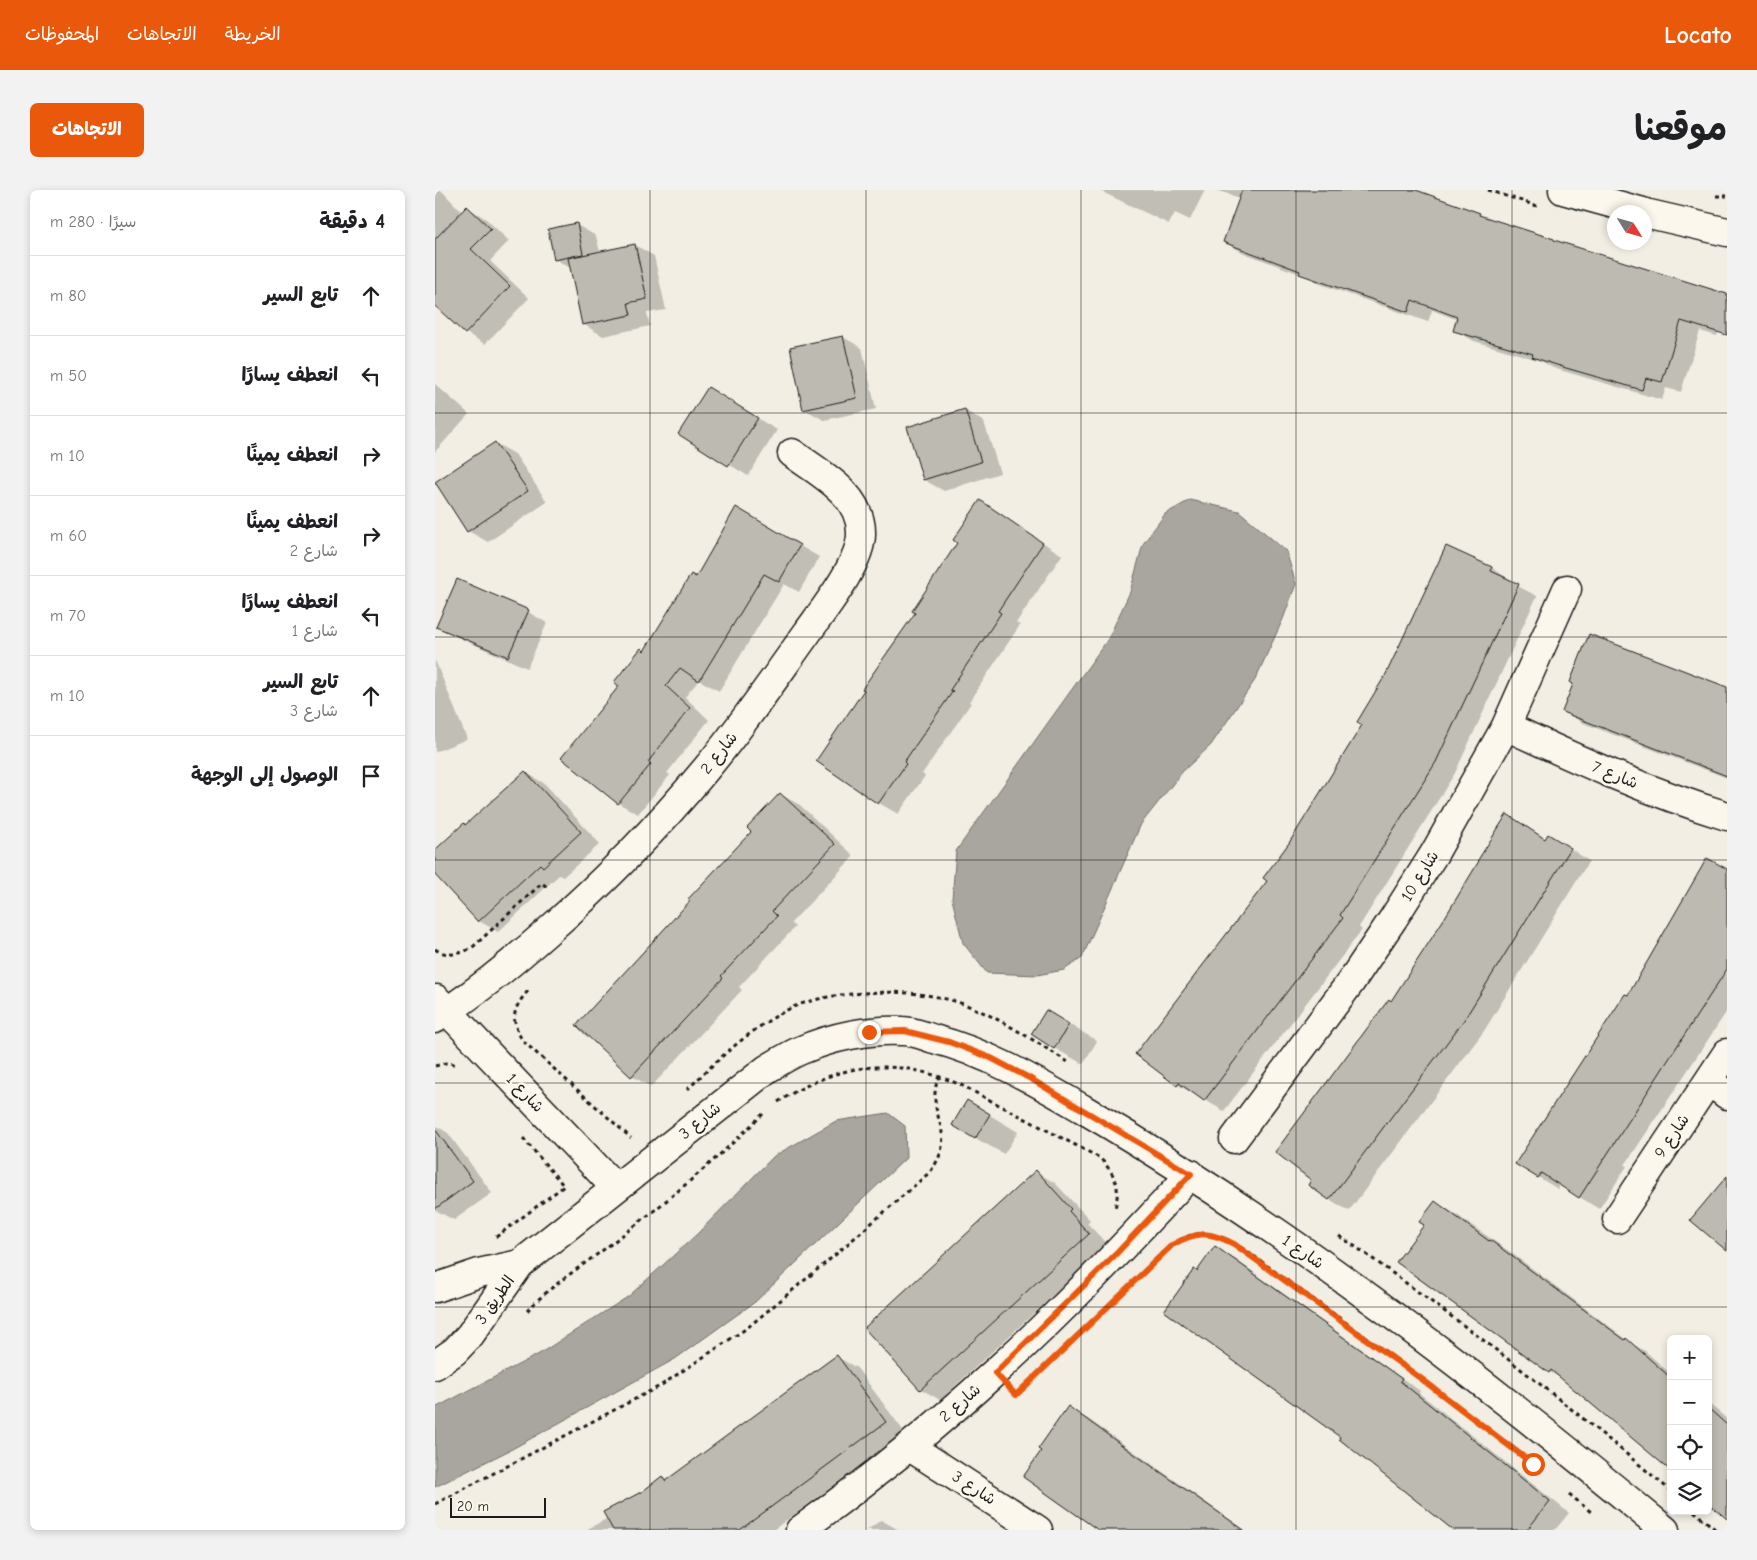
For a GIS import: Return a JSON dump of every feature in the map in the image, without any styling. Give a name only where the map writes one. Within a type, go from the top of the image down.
[{"type":"street","points":[[1563,190],[1616,205]]},
{"type":"street","points":[[1652,215],[1727,232]]},
{"type":"street","name":"شارع 2","points":[[439,1009],[512,963],[572,910],[641,842],[706,770],[783,668],[854,563],[859,549],[861,534],[860,519],[855,505],[846,493],[792,453]]},
{"type":"street","name":"شارع 10","points":[[1234,1139],[1350,983],[1393,920],[1434,854],[1506,726],[1567,589]]},
{"type":"street","name":"شارع 7","points":[[1506,726],[1590,765],[1658,792],[1727,816]]},
{"type":"street","name":"شارع 1","points":[[439,1009],[616,1188]]},
{"type":"street","name":"شارع 1","points":[[905,1031],[949,1042],[999,1062],[1191,1174],[1446,1354],[1557,1441],[1665,1530]]},
{"type":"street","name":"شارع 3","points":[[520,1264],[767,1068],[798,1051],[833,1039],[869,1032],[905,1031]]},
{"type":"street","name":"شارع 9","points":[[1617,1219],[1718,1088],[1727,1053]]},
{"type":"street","name":"شارع 2","points":[[800,1530],[910,1447],[995,1373],[1116,1254],[1191,1174]]},
{"type":"street","name":"3 الطريق","points":[[435,1288],[479,1273],[520,1264]]},
{"type":"street","name":"3 الطريق","points":[[435,1365],[455,1351],[470,1335],[520,1264]]},
{"type":"street","name":"3 الطريق","points":[[435,1345],[470,1335]]},
{"type":"street","name":"شارع 3","points":[[910,1447],[1038,1530]]},
{"type":"path","points":[[435,949],[447,954],[466,952],[543,883],[572,910]]},
{"type":"path","points":[[532,987],[517,1004],[514,1017],[516,1030],[523,1041],[635,1142]]},
{"type":"path","points":[[684,1094],[717,1060],[753,1031],[792,1007],[834,996],[879,991],[923,994],[965,1005],[1005,1024],[1069,1063]]},
{"type":"path","points":[[435,1066],[445,1063],[455,1064]]},
{"type":"path","points":[[777,1103],[796,1090],[824,1078],[853,1070],[891,1067],[914,1069],[939,1076],[961,1085],[1100,1158],[1112,1171],[1118,1189],[1116,1207],[1111,1215]]},
{"type":"path","points":[[435,1504],[660,1386],[747,1328],[835,1255],[930,1172],[937,1162],[942,1150],[943,1138],[934,1100],[935,1087],[939,1076]]},
{"type":"path","points":[[522,1316],[552,1286],[615,1241],[676,1193],[765,1113]]},
{"type":"path","points":[[492,1240],[564,1186],[520,1134]]},
{"type":"path","points":[[1144,1272],[1172,1245],[1186,1237],[1203,1234],[1219,1237],[1234,1244],[1312,1298],[1517,1452]]},
{"type":"path","points":[[1335,1234],[1369,1256],[1477,1335],[1571,1408],[1667,1488]]},
{"type":"path","points":[[1562,1488],[1598,1518]]},
{"type":"path","points":[[1699,1515],[1716,1530]]},
{"type":"shaded area","points":[[1190,500],[1239,511],[1286,551],[1296,584],[1283,619],[1255,680],[1211,745],[1183,771],[1141,824],[1082,958],[1064,970],[1037,975],[987,973],[963,943],[952,899],[956,851],[1108,639],[1130,592],[1143,544],[1165,514]]},
{"type":"shaded area","points":[[888,1113],[905,1126],[906,1158],[755,1302],[675,1359],[512,1449],[435,1487],[435,1408],[539,1354],[629,1296],[696,1235],[774,1156],[836,1121]]},
{"type":"building","points":[[1242,190],[1416,190],[1480,213],[1479,215],[1727,294],[1727,335],[1681,321],[1662,382],[1646,378],[1642,390],[1566,368],[1532,357],[1533,354],[1453,331],[1457,317],[1412,300],[1408,312],[1299,274],[1300,271],[1223,242]]},
{"type":"building","points":[[467,206],[491,229],[471,249],[510,286],[465,334],[435,306],[435,239]]},
{"type":"building","points":[[577,223],[583,254],[554,260],[548,229]]},
{"type":"building","points":[[635,244],[647,299],[628,303],[631,315],[582,325],[568,258]]},
{"type":"building","points":[[843,336],[857,398],[803,410],[790,347]]},
{"type":"building","points":[[708,387],[758,418],[728,466],[678,434]]},
{"type":"building","points":[[965,409],[981,462],[923,480],[907,427]]},
{"type":"building","points":[[495,442],[528,491],[467,532],[435,482]]},
{"type":"building","points":[[980,500],[1043,543],[998,611],[1001,613],[950,690],[953,691],[904,762],[906,764],[878,804],[816,761],[864,690],[862,689],[915,613],[912,611],[957,543],[953,540]]},
{"type":"building","points":[[736,507],[800,545],[779,582],[764,574],[699,681],[680,668],[666,686],[690,708],[648,762],[651,764],[618,804],[561,758],[619,686],[614,682],[641,648],[644,651],[691,574],[696,577]]},
{"type":"building","points":[[1446,546],[1492,567],[1491,571],[1519,584],[1436,762],[1340,915],[1343,918],[1204,1101],[1179,1083],[1177,1086],[1135,1054],[1267,881],[1263,878],[1289,843],[1362,725],[1357,722],[1386,674]]},
{"type":"building","points":[[457,579],[529,610],[508,657],[436,627]]},
{"type":"building","points":[[1589,634],[1727,687],[1727,776],[1562,712],[1573,684],[1570,682]]},
{"type":"building","points":[[525,771],[581,832],[543,867],[540,864],[478,922],[435,875],[435,850]]},
{"type":"building","points":[[780,793],[835,844],[772,911],[777,916],[721,976],[723,978],[631,1077],[576,1025],[690,901],[688,899],[751,832],[747,828]]},
{"type":"building","points":[[1507,814],[1545,839],[1548,834],[1571,848],[1464,1020],[1329,1200],[1308,1185],[1311,1180],[1275,1152],[1389,999],[1391,1001],[1444,919]]},
{"type":"building","points":[[1707,858],[1727,869],[1727,969],[1579,1198],[1541,1173],[1538,1178],[1515,1164],[1625,994],[1628,995]]},
{"type":"building","points":[[1046,1010],[1069,1024],[1054,1049],[1031,1034]]},
{"type":"building","points":[[967,1100],[990,1114],[975,1139],[952,1125]]},
{"type":"building","points":[[435,1129],[473,1181],[435,1209]]},
{"type":"building","points":[[1036,1170],[1071,1209],[1069,1211],[1089,1234],[920,1390],[864,1328]]},
{"type":"building","points":[[1727,1176],[1727,1251],[1690,1220]]},
{"type":"building","points":[[1435,1201],[1625,1340],[1626,1338],[1667,1374],[1667,1468],[1551,1370],[1549,1373],[1396,1262],[1424,1225],[1419,1222]]},
{"type":"building","points":[[1215,1246],[1402,1379],[1400,1381],[1550,1501],[1527,1530],[1453,1530],[1339,1439],[1340,1437],[1164,1311],[1194,1269],[1197,1271]]},
{"type":"building","points":[[837,1355],[886,1422],[740,1530],[613,1530],[603,1512],[643,1491],[662,1476],[665,1481]]},
{"type":"building","points":[[1068,1406],[1244,1530],[1098,1530],[1023,1477],[1041,1451],[1038,1449]]},
{"type":"building","points":[[1712,1412],[1727,1425],[1727,1519],[1712,1506]]},
{"type":"route","points":[[869,1032],[905,1031],[949,1042],[991,1058],[1031,1079],[1191,1174],[1116,1254],[995,1373],[1016,1395],[1172,1245],[1186,1237],[1203,1234],[1219,1237],[1234,1244],[1312,1298],[1533,1464]]}]
